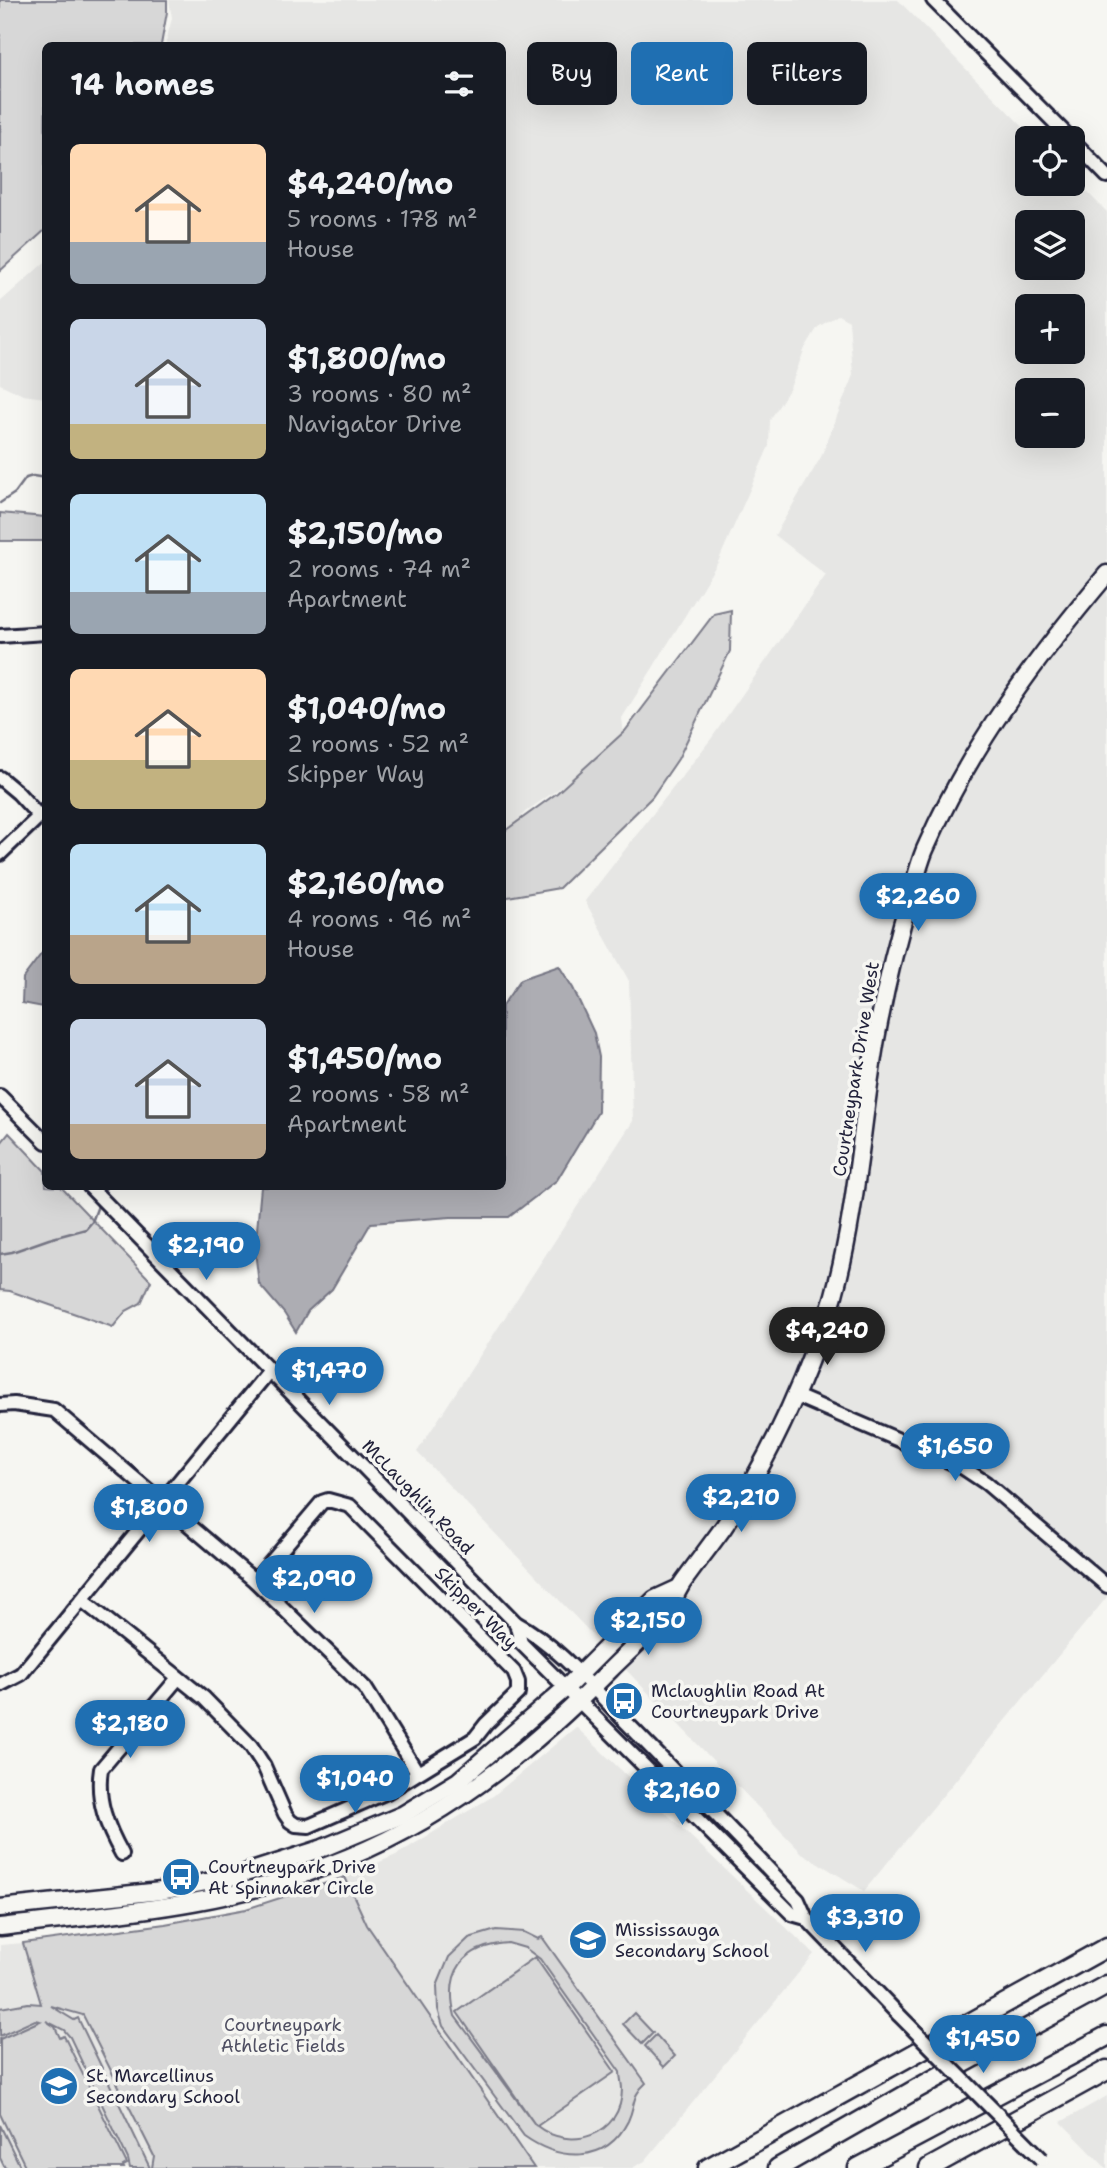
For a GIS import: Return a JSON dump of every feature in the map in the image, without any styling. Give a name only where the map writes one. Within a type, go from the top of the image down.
[{"type":"highway","points":[[708,2168],[1107,1947]]},
{"type":"highway","points":[[778,2168],[1107,1985]]},
{"type":"highway","points":[[858,2168],[1107,2036]]},
{"type":"highway","points":[[929,2168],[1107,2070]]},
{"type":"main road","name":"Courtneypark Drive West","points":[[0,1927],[138,1912],[254,1890],[329,1865],[380,1843],[438,1813],[502,1769],[593,1688],[667,1612],[679,1588],[725,1525],[773,1442],[796,1396],[833,1300],[851,1227],[876,1039],[897,937],[925,848],[967,767],[1002,710],[1107,574]]},
{"type":"main road","name":"Courtneypark Drive West","points":[[0,1908],[189,1886],[274,1865],[402,1815],[458,1781],[567,1688],[655,1599],[679,1588]]},
{"type":"main road","points":[[323,1848],[329,1865]]},
{"type":"street","points":[[952,0],[937,5],[1057,126]]},
{"type":"street","points":[[1085,154],[1107,176]]},
{"type":"street","points":[[0,636],[42,634]]},
{"type":"street","points":[[0,778],[42,813],[0,854]]},
{"type":"street","points":[[0,1096],[42,1138]]},
{"type":"street","name":"McLaughlin Road","points":[[93,1190],[516,1623],[534,1632],[593,1688],[798,1900],[806,1918],[1047,2164]]},
{"type":"street","points":[[0,1685],[21,1674],[270,1370]]},
{"type":"street","points":[[796,1396],[962,1467],[985,1483],[1107,1586]]},
{"type":"street","points":[[0,1405],[14,1404],[54,1410],[255,1581],[365,1688],[417,1772]]},
{"type":"street","name":"Skipper Way","points":[[82,1600],[204,1698],[251,1746],[264,1766],[285,1814],[296,1825],[309,1826],[387,1792],[475,1738],[518,1693],[514,1672],[350,1506],[328,1500],[322,1502],[255,1581]]},
{"type":"street","name":"McLaughlin Road","points":[[516,1623],[522,1643],[792,1914],[806,1918]]},
{"type":"street","points":[[122,1854],[107,1826],[99,1783],[101,1769],[178,1678]]},
{"type":"shaded area","points":[[169,0],[898,0],[1022,126],[1015,126],[1015,196],[1085,196],[1085,190],[1107,212],[1107,1597],[864,1891],[802,1853],[417,1452],[633,1121],[629,981],[585,901],[711,739],[826,575],[775,535],[821,457],[853,375],[849,321],[838,315],[818,327],[805,348],[790,388],[770,420],[769,446],[718,562],[622,718],[625,743],[525,812],[506,836],[506,42],[166,42],[172,18]]},
{"type":"shaded area","points":[[42,265],[42,398],[23,395],[0,384],[0,302]]},
{"type":"shaded area","points":[[42,953],[42,1007],[22,1003],[23,978]]},
{"type":"shaded area","points":[[559,966],[573,988],[594,1033],[599,1057],[598,1112],[557,1180],[509,1217],[451,1217],[371,1223],[332,1289],[308,1311],[296,1332],[259,1284],[255,1251],[261,1190],[506,1190],[506,1000],[521,979]]},
{"type":"shaded area","name":"Mississauga Secondary School","points":[[576,1727],[814,1954],[645,2161],[632,2168],[534,2168],[367,1925],[345,1877],[396,1855],[493,1796]]},
{"type":"shaded area","name":"St. Marcellinus Secondary School","points":[[23,1943],[39,2002],[83,2015],[154,2156],[152,2168],[0,2168],[0,1945]]},
{"type":"shaded area","points":[[1107,2096],[1107,2168],[1106,2168],[1061,2122]]},
{"type":"green space","points":[[0,0],[167,0],[162,42],[42,42],[42,233],[0,271]]},
{"type":"green space","points":[[0,513],[42,517],[42,541],[0,541]]},
{"type":"green space","points":[[731,610],[730,651],[678,759],[652,797],[559,888],[506,897],[506,830],[557,793],[625,731],[714,614]]},
{"type":"green space","points":[[9,1133],[42,1168],[42,1190],[64,1190],[151,1281],[141,1303],[126,1311],[113,1327],[10,1291],[0,1290],[0,1144]]},
{"type":"green space","name":"Courtneypark Athletic Fields","points":[[345,1877],[367,1925],[534,2168],[152,2168],[154,2156],[83,2015],[51,2006],[74,2020],[78,2018],[150,2168],[130,2168],[70,2037],[64,2030],[46,2021],[55,2027],[60,2038],[64,2036],[127,2164],[124,2168],[26,2168],[0,2114],[0,2039],[40,2021],[35,2020],[0,2036],[0,2008],[28,2003],[41,2004],[23,1943],[165,1924],[246,1909]]},
{"type":"green space","points":[[496,1930],[524,1932],[538,1939],[542,1937],[646,2083],[636,2096],[628,2121],[619,2135],[607,2145],[595,2152],[566,2154],[524,2136],[443,2026],[438,2009],[437,1986],[449,1957],[469,1938]],"holes":[[[508,1943],[525,1948],[540,1959],[620,2072],[620,2105],[604,2128],[592,2135],[564,2138],[537,2126],[615,2072],[535,1957],[457,2012],[536,2126],[455,2016],[452,1986],[460,1964],[479,1949],[492,1945]]]},
{"type":"green space","points":[[634,2013],[653,2033],[642,2044],[623,2024]]},
{"type":"green space","points":[[656,2035],[675,2056],[664,2067],[645,2046]]},
{"type":"green space","points":[[0,2125],[21,2168],[5,2168],[0,2158]]},
{"type":"waterway","points":[[0,125],[0,131]]},
{"type":"waterway","points":[[0,503],[15,493],[26,478],[42,477]]},
{"type":"waterway","points":[[102,1194],[104,1190]]},
{"type":"waterway","points":[[0,1254],[86,1229],[92,1222],[99,1203]]},
{"type":"place","name":"Mclaughlin Road At Courtneypark Drive","points":[[624,1701]]},
{"type":"place","name":"Courtneypark Drive At Spinnaker Circle","points":[[181,1877]]},
{"type":"place","name":"Mississauga Secondary School","points":[[588,1940]]},
{"type":"place","name":"St. Marcellinus Secondary School","points":[[59,2086]]}]
